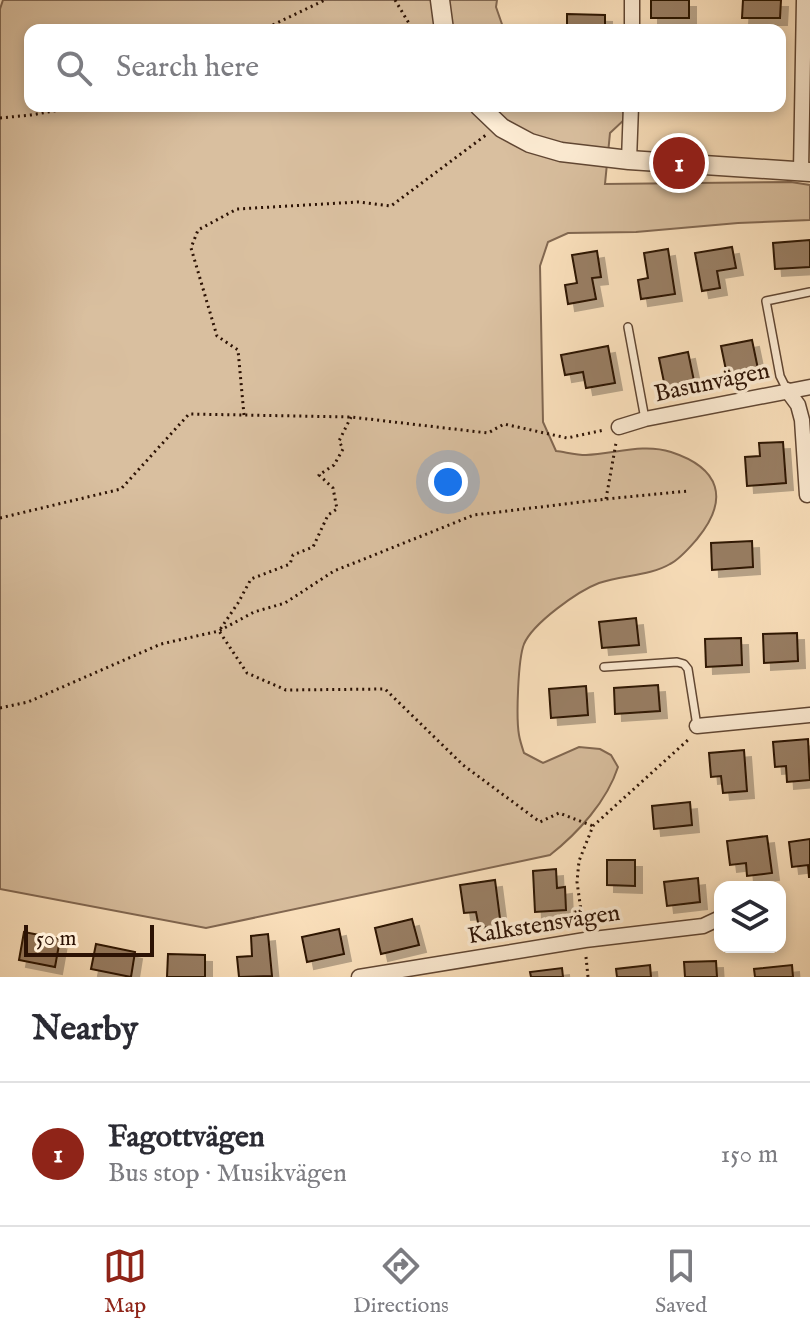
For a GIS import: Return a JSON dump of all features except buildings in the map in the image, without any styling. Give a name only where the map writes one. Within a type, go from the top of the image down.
[{"type":"street","points":[[440,0],[443,24]]},
{"type":"street","points":[[632,0],[632,24]]},
{"type":"street","points":[[485,112],[502,128],[530,143],[561,152],[629,160],[806,172],[804,0]]},
{"type":"street","points":[[629,160],[631,112]]},
{"type":"street","name":"Basunvägen","points":[[619,427],[645,419],[810,387]]},
{"type":"street","points":[[787,390],[798,405],[802,420],[807,495]]},
{"type":"street","points":[[697,726],[810,715]]},
{"type":"street","name":"Kalkstensvägen","points":[[368,976],[585,940],[703,926],[714,921]]},
{"type":"lane","name":"Basunvägen","points":[[787,390],[780,376],[766,301],[810,292]]},
{"type":"lane","name":"Basunvägen","points":[[628,327],[645,419]]},
{"type":"lane","points":[[604,667],[684,664],[688,669],[697,726]]},
{"type":"path","points":[[275,24],[325,0]]},
{"type":"path","points":[[395,0],[409,24]]},
{"type":"path","points":[[0,118],[48,112]]},
{"type":"path","points":[[244,415],[238,350],[217,336],[191,248],[198,230],[237,209],[358,202],[391,206],[488,134]]},
{"type":"path","points":[[0,518],[121,489],[189,414],[351,417],[488,433],[504,424],[567,438],[619,427],[606,499]]},
{"type":"path","points":[[219,631],[251,579],[290,564],[293,555],[313,547],[328,515],[337,509],[333,488],[319,475],[334,465],[339,457],[343,449],[339,441],[351,417]]},
{"type":"path","points":[[0,708],[28,702],[161,644],[219,631],[254,612],[285,603],[334,571],[474,515],[688,491]]},
{"type":"path","points":[[219,631],[247,673],[286,690],[385,689],[463,765],[540,822],[559,813],[593,826]]},
{"type":"path","points":[[588,977],[577,882],[579,861],[593,826],[688,742],[697,726]]},
{"type":"shaded area","points":[[3,0],[497,0],[502,24],[24,24],[24,112],[623,112],[625,119],[610,133],[605,184],[791,182],[810,185],[810,220],[636,232],[568,233],[548,242],[540,266],[543,422],[556,451],[586,455],[639,449],[671,452],[688,459],[709,476],[715,486],[716,498],[707,524],[685,553],[654,571],[608,580],[590,587],[546,618],[524,644],[519,675],[518,716],[524,753],[543,763],[579,747],[600,749],[611,755],[618,767],[607,792],[590,816],[550,855],[206,928],[0,889],[0,9]]},
{"type":"place","name":"Fagottvägen","points":[[679,163]]}]
